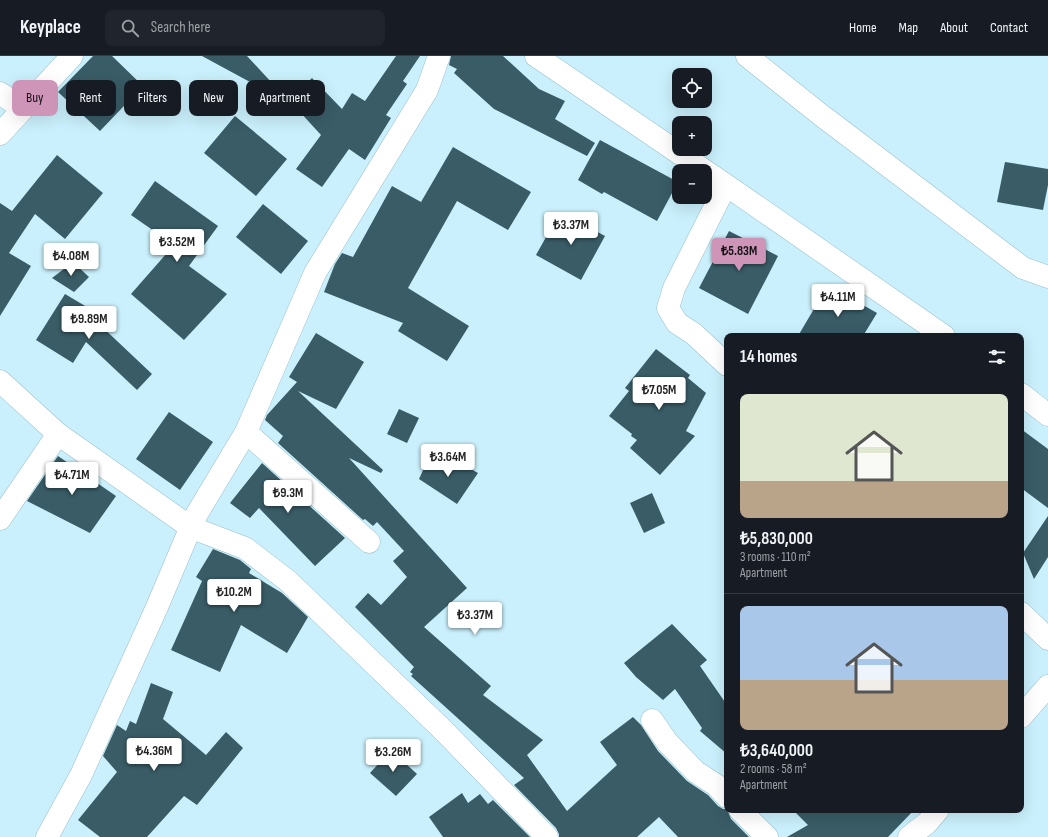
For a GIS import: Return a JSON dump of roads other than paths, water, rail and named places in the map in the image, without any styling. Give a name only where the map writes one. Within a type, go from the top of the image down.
[{"type":"street","points":[[50,80],[72,56]]},
{"type":"street","points":[[47,837],[81,775],[157,607],[190,527],[246,432],[315,272],[427,90],[440,56]]},
{"type":"street","points":[[536,56],[940,333]]},
{"type":"street","points":[[747,56],[821,115],[1023,268],[1048,277]]},
{"type":"street","points":[[0,93],[12,101]]},
{"type":"street","points":[[0,134],[17,116]]},
{"type":"street","points":[[724,362],[694,334],[677,323],[668,308],[674,288],[726,185]]},
{"type":"street","points":[[0,381],[58,434],[190,527],[245,548],[288,581],[442,729],[548,837]]},
{"type":"street","points":[[1024,396],[1048,415]]},
{"type":"street","points":[[246,432],[369,542]]},
{"type":"street","points":[[0,520],[58,434]]},
{"type":"street","points":[[1024,616],[1048,639]]},
{"type":"street","points":[[1024,713],[1048,686]]},
{"type":"street","points":[[652,720],[667,742],[696,772],[716,785],[724,794]]},
{"type":"street","points":[[743,813],[767,837]]},
{"type":"street","points":[[909,837],[927,823],[935,813]]}]
